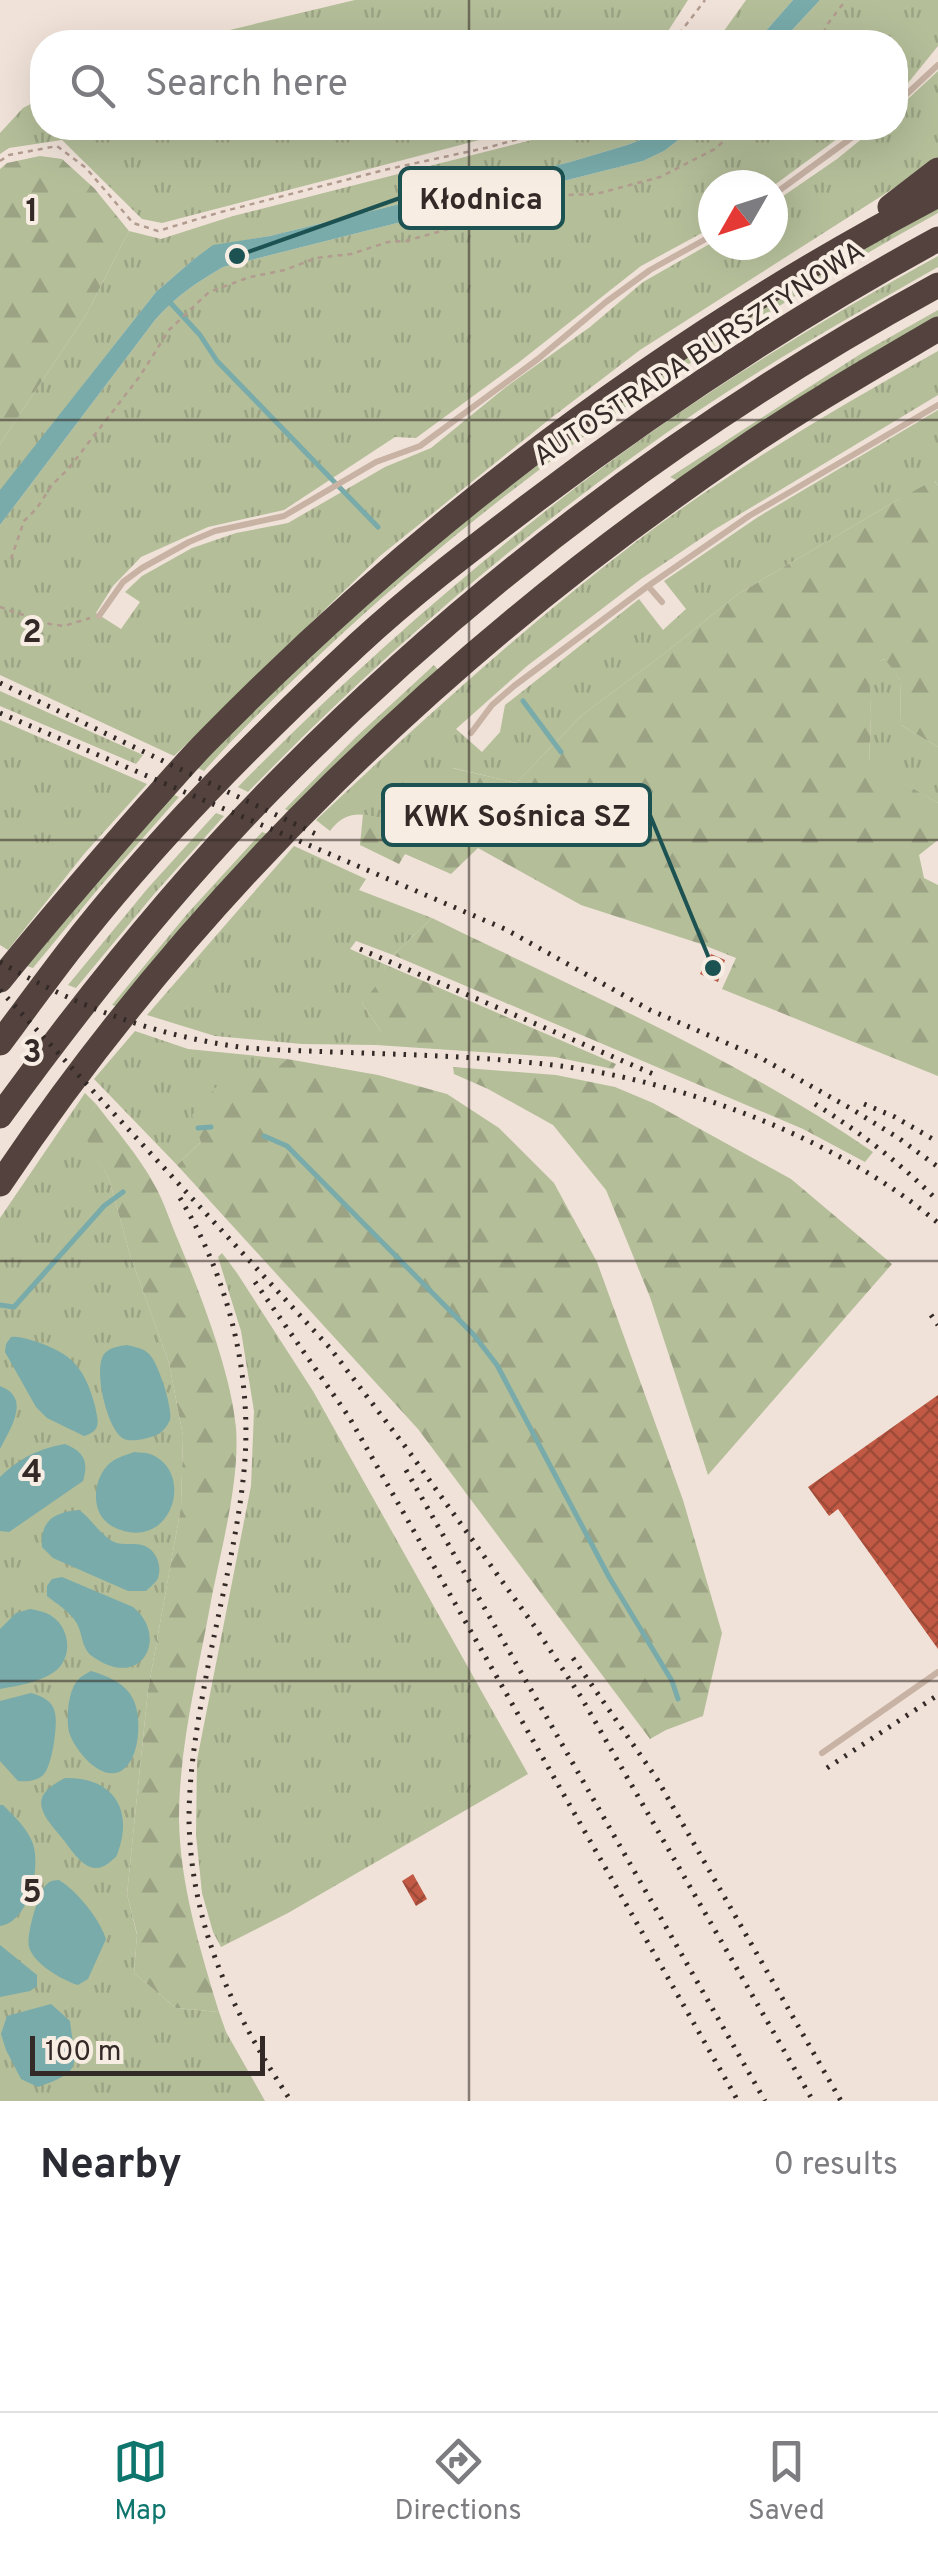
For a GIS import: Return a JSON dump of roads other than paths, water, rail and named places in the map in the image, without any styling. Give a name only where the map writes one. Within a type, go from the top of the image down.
[{"type":"highway","points":[[820,260],[938,170]]},
{"type":"highway","points":[[0,980],[206,742],[324,627],[424,538],[551,438],[704,332],[820,260],[938,195]]},
{"type":"highway","name":"AUTOSTRADA BURSZTYNOWA","points":[[0,1043],[70,950],[154,850],[358,644],[445,569],[599,452],[692,389],[938,239]]},
{"type":"highway","points":[[0,1116],[107,978],[219,846],[270,789],[386,679],[472,603],[653,462],[816,355],[938,285]]},
{"type":"highway","points":[[0,1184],[134,1002],[205,918],[301,816],[421,700],[527,609],[649,514],[742,449],[938,330]]},
{"type":"lane","points":[[908,93],[938,64]]},
{"type":"lane","points":[[788,184],[849,140]]},
{"type":"lane","points":[[99,616],[123,582],[189,542],[215,531],[284,516],[376,462],[420,446],[606,302],[650,270],[698,243]]},
{"type":"lane","points":[[471,733],[492,705],[514,686],[648,586],[749,516],[938,405]]},
{"type":"lane","points":[[648,586],[662,602]]},
{"type":"lane","points":[[822,1753],[938,1672]]},
{"type":"water","points":[[793,0],[820,0],[792,30],[767,30]]},
{"type":"water","points":[[640,140],[678,140],[643,161],[223,267],[213,273],[178,297],[155,320],[0,525],[0,490],[156,292],[213,245],[270,236]]},
{"type":"water","points":[[11,1337],[47,1346],[75,1364],[87,1382],[95,1406],[98,1421],[94,1431],[84,1436],[47,1418],[36,1407],[5,1352]]},
{"type":"water","points":[[127,1345],[144,1350],[153,1359],[170,1414],[169,1423],[161,1432],[139,1440],[124,1439],[118,1434],[107,1412],[101,1384],[101,1360],[105,1353]]},
{"type":"water","points":[[0,1386],[10,1391],[17,1406],[0,1449]]},
{"type":"water","points":[[65,1444],[83,1458],[83,1481],[9,1532],[0,1531],[0,1477],[30,1455]]},
{"type":"water","points":[[134,1452],[150,1454],[164,1463],[174,1490],[165,1518],[154,1528],[139,1533],[108,1524],[96,1498],[100,1477],[107,1466]]},
{"type":"water","points":[[79,1510],[114,1542],[141,1545],[153,1552],[159,1575],[146,1591],[128,1591],[53,1558],[42,1547],[43,1531],[50,1520]]},
{"type":"water","points":[[62,1577],[133,1607],[149,1632],[145,1656],[124,1668],[88,1653],[73,1618],[47,1596],[52,1579]]},
{"type":"water","points":[[30,1609],[46,1613],[60,1624],[67,1641],[65,1658],[48,1675],[0,1689],[0,1629],[16,1613]]},
{"type":"water","points":[[91,1671],[122,1685],[137,1709],[135,1750],[119,1772],[103,1772],[96,1767],[76,1747],[69,1732],[72,1691],[79,1679]]},
{"type":"water","points":[[31,1693],[52,1705],[56,1727],[46,1772],[31,1781],[18,1781],[0,1761],[0,1701]]},
{"type":"water","points":[[65,1778],[81,1779],[106,1789],[120,1807],[123,1834],[119,1849],[115,1858],[102,1867],[89,1866],[77,1857],[41,1806],[46,1792]]},
{"type":"water","points":[[0,1805],[28,1833],[35,1866],[25,1905],[19,1915],[0,1926]]},
{"type":"water","points":[[59,1880],[87,1906],[106,1939],[88,1979],[78,1985],[42,1965],[29,1947],[31,1925],[42,1891],[50,1882]]},
{"type":"water","points":[[0,1945],[37,1975],[37,1986],[0,1997]]},
{"type":"water","points":[[51,2004],[70,2021],[74,2064],[64,2076],[38,2087],[21,2079],[1,2034],[7,2016]]},
{"type":"waterway","points":[[166,298],[200,335],[217,361],[378,527]]},
{"type":"waterway","points":[[523,701],[561,752]]},
{"type":"waterway","points":[[198,1128],[211,1127]]},
{"type":"waterway","points":[[264,1136],[287,1146],[473,1334],[497,1365],[609,1577],[672,1681],[678,1699]]},
{"type":"waterway","points":[[0,1305],[14,1307],[104,1206],[123,1192]]},
{"type":"railway","points":[[0,683],[316,834]]},
{"type":"railway","points":[[0,713],[505,929],[650,1010],[759,1057],[850,1108],[938,1167]]},
{"type":"railway","points":[[360,949],[658,1076]]},
{"type":"railway","points":[[0,962],[119,1018],[214,1043],[535,1063],[587,1070],[694,1096],[801,1137],[897,1191],[938,1223]]},
{"type":"railway","points":[[0,990],[330,1348],[407,1449],[581,1697],[813,2101]]},
{"type":"railway","points":[[815,1104],[879,1149],[938,1201]]},
{"type":"railway","points":[[864,1104],[938,1142]]},
{"type":"railway","points":[[180,1198],[223,1291],[239,1357],[246,1425],[239,1510],[193,1760],[189,1800],[192,1859],[198,1897],[219,1968],[251,2035],[291,2101]]},
{"type":"railway","points":[[255,1282],[349,1417],[738,2101]]},
{"type":"railway","points":[[931,1315],[938,1325]]},
{"type":"railway","points":[[406,1470],[765,2101]]},
{"type":"railway","points":[[573,1658],[657,1779],[841,2101]]},
{"type":"railway","points":[[827,1768],[938,1695]]},
{"type":"place","name":"Kłodnica","points":[[237,256]]},
{"type":"place","name":"KWK Sośnica SZ","points":[[713,968]]}]
